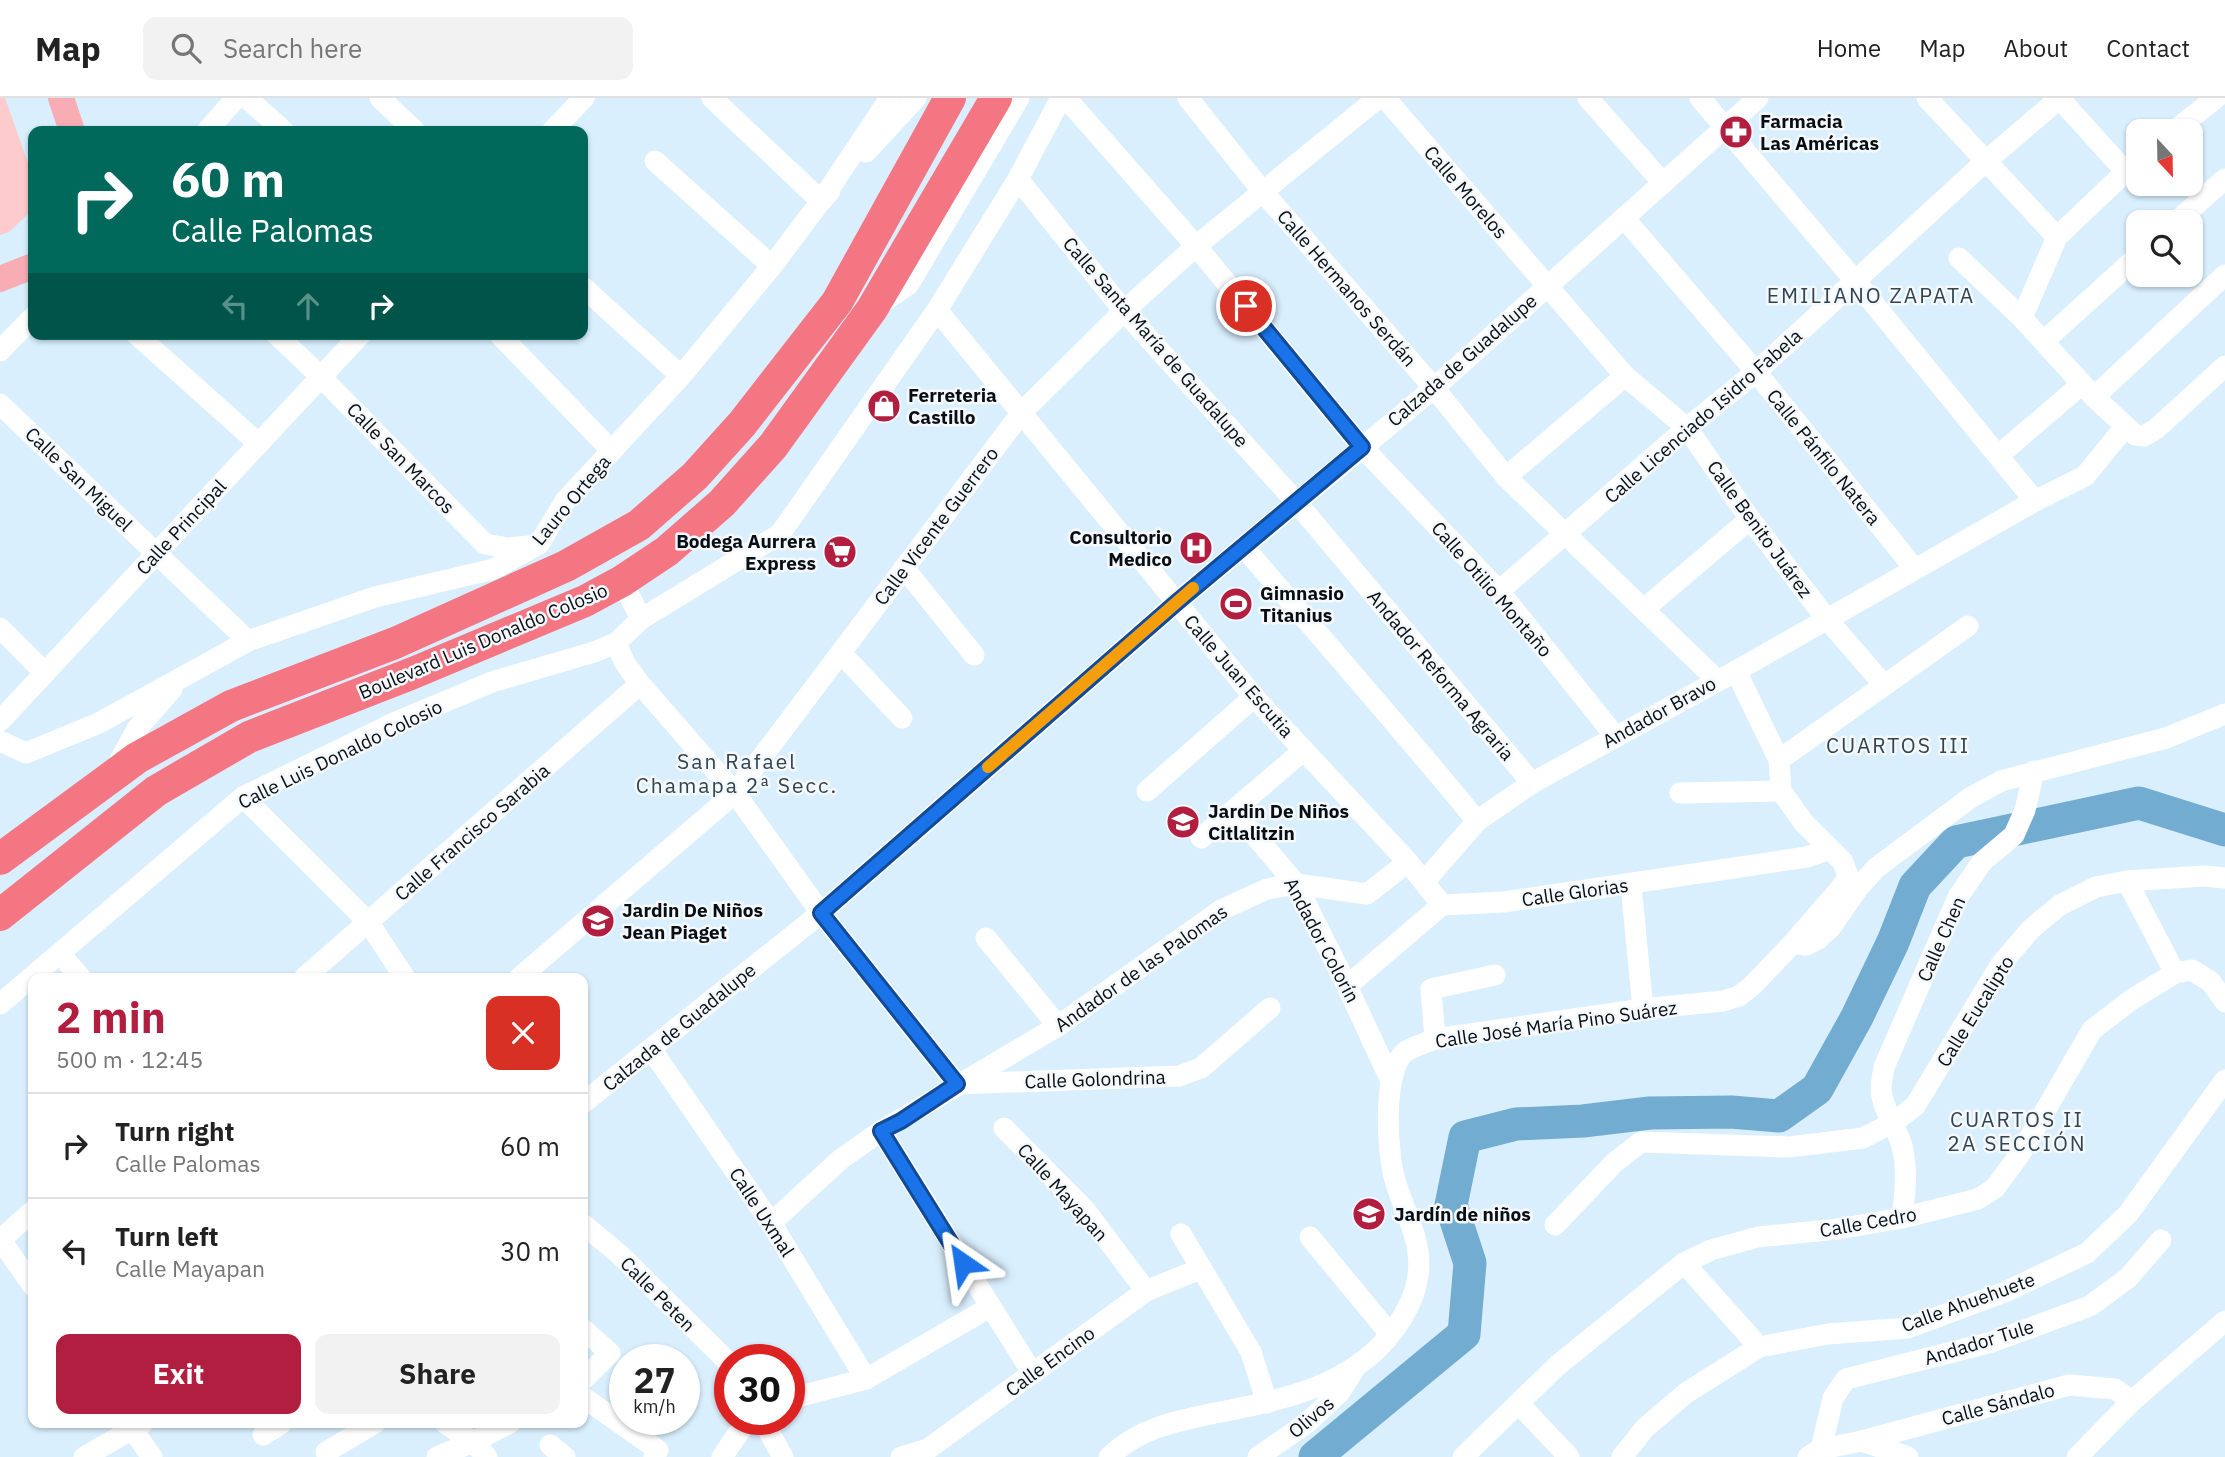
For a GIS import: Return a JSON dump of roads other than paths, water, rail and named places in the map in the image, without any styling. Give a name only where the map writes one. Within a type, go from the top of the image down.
[{"type":"highway","name":"Boulevard Luis Donaldo Colosio","points":[[0,859],[137,758],[231,706],[438,624],[566,566],[639,525],[695,477],[742,424],[837,302],[950,98]]},
{"type":"highway","name":"Boulevard Luis Donaldo Colosio","points":[[0,915],[156,791],[249,737],[426,668],[585,601],[622,582],[667,551],[722,503],[773,446],[872,309],[996,98]]},
{"type":"main road","points":[[61,98],[70,126]]},
{"type":"main road","points":[[0,279],[28,268]]},
{"type":"street","points":[[380,98],[410,126]]},
{"type":"street","points":[[557,126],[584,98]]},
{"type":"street","points":[[712,98],[821,201],[916,98]]},
{"type":"street","name":"Lauro Ortega","points":[[0,741],[26,753],[99,723],[248,641],[375,597],[494,569],[540,544],[565,501],[681,376],[772,266],[821,201],[890,98]]},
{"type":"street","points":[[844,290],[846,254],[934,98]]},
{"type":"street","points":[[872,309],[909,284],[1019,98]]},
{"type":"street","points":[[957,1084],[821,913],[735,793],[640,684],[625,663],[616,643],[641,619],[780,534],[937,310],[1018,179],[1064,98]]},
{"type":"street","name":"Calle Otilio Montaño","points":[[1064,98],[1196,246],[1362,447],[1499,591],[1615,736]]},
{"type":"street","name":"Calle Hermanos Serdán","points":[[1188,98],[1263,192],[1434,388],[1507,477],[1644,609],[1727,676]]},
{"type":"street","name":"Calle Vicente Guerrero","points":[[525,973],[735,793],[1022,412],[1124,311],[1196,246],[1378,98]]},
{"type":"street","name":"Calle Morelos","points":[[1385,98],[1548,285]]},
{"type":"street","points":[[1588,98],[1663,183]]},
{"type":"street","points":[[1700,98],[1856,282],[2035,501]]},
{"type":"street","name":"Calzada de Guadalupe","points":[[588,1099],[821,913],[1176,603],[1434,388],[1758,98]]},
{"type":"street","points":[[1927,98],[2057,237]]},
{"type":"street","points":[[2060,98],[2126,159]]},
{"type":"street","name":"Calle Licenciado Isidro Fabela","points":[[1499,591],[1687,428],[1756,372],[1986,161],[2060,98]]},
{"type":"street","points":[[2189,119],[2216,98]]},
{"type":"street","points":[[213,126],[243,99],[278,126]]},
{"type":"street","points":[[655,161],[772,266]]},
{"type":"street","points":[[2022,317],[2057,237],[2126,171]]},
{"type":"street","name":"Calle Santa María de Guadalupe","points":[[1018,179],[1124,311],[1297,503]]},
{"type":"street","points":[[2190,210],[2225,179]]},
{"type":"street","name":"Calle Pánfilo Natera","points":[[1624,218],[1756,372],[1914,568]]},
{"type":"street","points":[[1959,258],[2022,317],[2088,390],[2135,435],[2144,436],[2167,420],[2225,366]]},
{"type":"street","points":[[2043,341],[2126,267]]},
{"type":"street","points":[[1999,455],[2088,390],[2225,275]]},
{"type":"street","name":"Calle Benito Juárez","points":[[1548,285],[1625,376],[1687,428],[1750,519],[1826,618],[1884,685]]},
{"type":"street","points":[[588,292],[681,376]]},
{"type":"street","name":"Calle Juan Escutia","points":[[937,310],[1254,697],[1408,862],[1443,905]]},
{"type":"street","points":[[0,351],[28,322]]},
{"type":"street","points":[[143,340],[259,444]]},
{"type":"street","name":"Calle San Marcos","points":[[282,340],[485,544],[508,548],[540,544]]},
{"type":"street","name":"Calle Principal","points":[[0,721],[355,340]]},
{"type":"street","points":[[505,340],[612,451]]},
{"type":"street","points":[[1507,477],[1625,376]]},
{"type":"street","name":"Calle San Miguel","points":[[0,404],[248,641]]},
{"type":"street","name":"Andador Bravo","points":[[1424,882],[1477,821],[1532,783],[1727,676],[1914,568],[2085,476],[2125,426]]},
{"type":"street","name":"Andador Reforma Agraria","points":[[1297,503],[1532,783]]},
{"type":"street","points":[[1644,609],[1750,519]]},
{"type":"street","points":[[1243,546],[1333,653],[1411,739],[1477,821]]},
{"type":"street","points":[[904,568],[974,654]]},
{"type":"street","points":[[438,624],[494,569]]},
{"type":"street","points":[[622,582],[641,619]]},
{"type":"street","points":[[1779,760],[1968,626]]},
{"type":"street","points":[[0,628],[45,673]]},
{"type":"street","name":"Calle Luis Donaldo Colosio","points":[[37,973],[243,797],[396,722],[492,682],[616,643]]},
{"type":"street","points":[[841,653],[902,718]]},
{"type":"street","points":[[1727,676],[1779,760],[1781,791],[1804,823],[1830,849]]},
{"type":"street","points":[[111,777],[137,729],[183,677]]},
{"type":"street","name":"Calle Francisco Sarabia","points":[[310,973],[640,684]]},
{"type":"street","points":[[1147,791],[1254,697]]},
{"type":"street","name":"Calle José María Pino Suárez","points":[[1793,943],[1806,944],[1818,939],[1831,927],[1875,868],[1970,798],[2001,781],[2166,738],[2225,714]]},
{"type":"street","points":[[1201,838],[1304,750]]},
{"type":"street","name":"Calle Chen","points":[[1902,1218],[1906,1187],[1905,1166],[1902,1147],[1881,1089],[1884,1068],[1958,897],[1982,862],[2014,835],[2025,810],[2034,771]]},
{"type":"street","points":[[1680,793],[1781,791]]},
{"type":"street","points":[[243,797],[369,923],[402,973]]},
{"type":"street","name":"Andador Colorín","points":[[1234,811],[1296,884],[1391,1081]]},
{"type":"street","name":"Calle José María Pino Suárez","points":[[1109,1457],[1136,1437],[1156,1427],[1298,1394],[1355,1368],[1375,1353],[1390,1334],[1413,1294],[1419,1262],[1417,1244],[1391,1163],[1388,1135],[1391,1081],[1396,1064],[1404,1053],[1434,1040],[1643,1009],[1723,1001],[1739,996],[1793,943],[1834,896],[1847,876],[1843,862],[1830,849]]},
{"type":"street","name":"Calle Glorias","points":[[1443,905],[1504,902],[1631,885],[1807,857],[1830,849]]},
{"type":"street","name":"Andador de las Palomas","points":[[771,1223],[841,1159],[881,1131],[1058,1026],[1221,910],[1267,889],[1296,884],[1367,894],[1408,862]]},
{"type":"street","name":"Calle Eucalipto","points":[[1555,1225],[1614,1163],[1641,1142],[1789,1147],[1863,1138],[1894,1122],[1915,1106],[2001,964],[2031,929],[2060,905],[2096,887],[2127,881],[2204,876],[2225,878]]},
{"type":"street","points":[[2127,881],[2175,973],[2192,970],[2211,982],[2225,1002]]},
{"type":"street","points":[[1631,885],[1643,1009]]},
{"type":"street","points":[[1347,986],[1443,905]]},
{"type":"street","points":[[986,937],[1058,1026]]},
{"type":"street","points":[[60,954],[77,973]]},
{"type":"street","name":"Calle Cedro","points":[[1463,1457],[1558,1365],[1684,1263],[1711,1250],[1758,1237],[1838,1229],[1902,1218],[1978,1199],[1996,1188],[2020,1154],[2092,1030],[2175,973]]},
{"type":"street","points":[[1434,1040],[1431,989],[1495,975]]},
{"type":"street","name":"Calle Luis Donaldo Colosio","points":[[0,1004],[28,981]]},
{"type":"street","name":"Calle Golondrina","points":[[957,1084],[1179,1076],[1201,1068],[1270,1008]]},
{"type":"street","name":"Calle Uxmal","points":[[651,1049],[771,1223],[866,1379]]},
{"type":"street","name":"Calle Ahuehuete","points":[[1622,1457],[1645,1428],[1686,1393],[1759,1347],[1828,1334],[1908,1328],[2005,1292],[2087,1253],[2128,1214],[2225,1080]]},
{"type":"street","name":"Calle Mayapan","points":[[1004,1128],[1086,1211],[1146,1291]]},
{"type":"street","points":[[881,1131],[1032,1374]]},
{"type":"street","points":[[28,1216],[0,1240],[28,1279]]},
{"type":"street","name":"Calle Peten","points":[[588,1228],[619,1254],[714,1349]]},
{"type":"street","points":[[1181,1234],[1251,1352],[1267,1403]]},
{"type":"street","points":[[1310,1237],[1390,1334]]},
{"type":"street","name":"Andador Tule","points":[[1814,1453],[1833,1398],[1846,1379],[1992,1342],[2090,1306],[2129,1278],[2161,1240]]},
{"type":"street","points":[[1684,1263],[1759,1347]]},
{"type":"street","name":"Calle Encino","points":[[901,1457],[931,1453],[1032,1374],[1146,1291],[1200,1269]]},
{"type":"street","points":[[805,1395],[866,1379],[990,1307]]},
{"type":"street","points":[[2077,1457],[2132,1401],[2225,1321]]},
{"type":"street","points":[[588,1333],[610,1353],[588,1375]]},
{"type":"street","name":"Olivos","points":[[1258,1457],[1307,1423],[1340,1392],[1355,1368]]},
{"type":"street","name":"Calle Sándalo","points":[[1814,1453],[2069,1385],[2115,1389],[2132,1401]]},
{"type":"street","points":[[588,1401],[656,1454]]},
{"type":"street","points":[[1518,1404],[1569,1457]]},
{"type":"street","points":[[83,1457],[130,1428]]},
{"type":"street","points":[[137,1428],[152,1457]]},
{"type":"street","points":[[263,1435],[274,1428]]},
{"type":"street","points":[[326,1452],[367,1428]]},
{"type":"street","points":[[451,1428],[480,1450]]},
{"type":"street","points":[[437,1457],[480,1450],[504,1428]]},
{"type":"street","points":[[722,1457],[737,1435]]},
{"type":"street","points":[[771,1435],[783,1457]]},
{"type":"street","points":[[1863,1441],[1908,1457]]},
{"type":"waterway","points":[[1315,1457],[1464,1334],[1470,1263],[1451,1205],[1465,1137],[1516,1124],[1583,1121],[1650,1113],[1731,1112],[1779,1116],[1817,1089],[1857,1017],[1893,942],[1915,886],[1956,842],[2139,803],[2225,830]]},
{"type":"place","name":"Farmacia Las Américas","points":[[1736,132]]},
{"type":"place","name":"Ferreteria Castillo","points":[[884,406]]},
{"type":"place","name":"Consultorio Medico","points":[[1196,548]]},
{"type":"place","name":"Bodega Aurrera Express","points":[[840,552]]},
{"type":"place","name":"Gimnasio Titanius","points":[[1236,604]]},
{"type":"place","name":"Jardin De Niños Citlalitzin","points":[[1183,822]]},
{"type":"place","name":"Jardin De Niños Jean Piaget","points":[[598,921]]},
{"type":"place","name":"Jardín de niños","points":[[1369,1214]]},
{"type":"district","name":"EMILIANO ZAPATA","points":[[1871,296]]},
{"type":"district","name":"CUARTOS III","points":[[1898,746]]},
{"type":"district","name":"San Rafael Chamapa 2ª Secc.","points":[[737,774]]},
{"type":"district","name":"CUARTOS II 2A SECCIÓN","points":[[2017,1132]]}]
